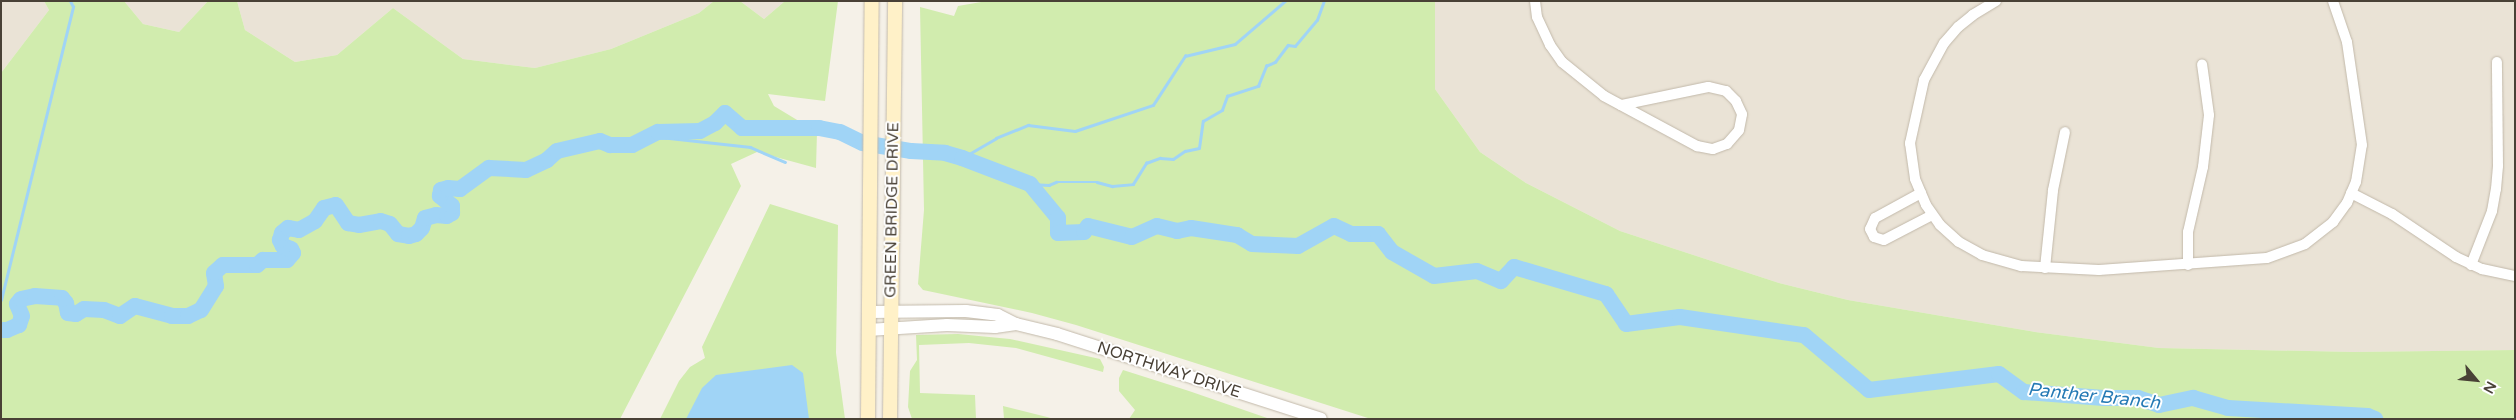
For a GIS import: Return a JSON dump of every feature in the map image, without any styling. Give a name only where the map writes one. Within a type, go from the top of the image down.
[{"type":"main road","name":"GREEN BRIDGE DRIVE","points":[[868,419],[872,1]]},
{"type":"main road","name":"GREEN BRIDGE DRIVE","points":[[890,419],[890,312],[894,213],[894,1]]},
{"type":"street","points":[[1535,1],[1537,16],[1544,36],[1562,62],[1604,96],[1697,146],[1713,149],[1727,144],[1739,130],[1742,114],[1736,101],[1726,91],[1708,88],[1621,105]]},
{"type":"street","points":[[1996,1],[1958,27],[1944,43],[1924,80],[1910,143],[1912,169],[1921,193],[1932,215],[1958,242],[1982,256],[2008,264],[2045,268],[2099,270],[2255,260],[2294,250],[2316,237],[2333,222],[2351,194],[2360,168],[2362,133],[2347,42],[2333,1]]},
{"type":"street","points":[[2471,264],[2492,211],[2496,189],[2498,166],[2497,62]]},
{"type":"street","points":[[2188,265],[2188,232],[2203,166],[2209,115],[2202,64]]},
{"type":"street","points":[[2045,268],[2053,190],[2065,132]]},
{"type":"street","points":[[1921,193],[1875,218],[1870,229],[1874,237],[1884,240],[1932,215]]},
{"type":"street","points":[[2351,194],[2388,212],[2456,257],[2502,274],[2515,276]]},
{"type":"street","name":"NORTHWAY DRIVE","points":[[868,312],[905,310],[974,312],[998,315],[1016,324],[1057,334],[1321,419]]},
{"type":"street","name":"NORTHWAY DRIVE","points":[[868,330],[947,325],[995,327],[1016,324]]},
{"type":"shaded area","points":[[1,1],[44,1],[49,10],[1,73]]},
{"type":"shaded area","points":[[124,1],[208,1],[179,32],[143,24]]},
{"type":"shaded area","points":[[237,1],[714,1],[699,13],[611,49],[535,68],[463,59],[393,8],[337,55],[295,62],[245,30]]},
{"type":"shaded area","points":[[740,1],[785,1],[764,19]]},
{"type":"shaded area","points":[[1435,1],[2515,1],[2515,350],[2353,352],[2159,348],[2035,332],[1848,300],[1779,283],[1620,231],[1526,183],[1480,152],[1435,89]]},
{"type":"green space","points":[[44,1],[124,1],[143,24],[179,32],[208,1],[237,1],[245,30],[295,62],[337,55],[393,8],[463,59],[535,68],[611,49],[699,13],[714,1],[740,1],[764,19],[785,1],[838,1],[825,101],[768,94],[774,106],[817,132],[816,168],[757,152],[731,164],[741,186],[620,419],[1,419],[1,73],[49,10]]},
{"type":"green space","points":[[987,1],[1435,1],[1435,89],[1480,152],[1526,183],[1620,231],[1779,283],[1848,300],[2035,332],[2159,348],[2353,352],[2515,350],[2515,419],[1371,419],[1076,325],[1032,313],[923,290],[918,284],[924,210],[920,7],[954,16],[958,6]]},
{"type":"green space","points":[[770,204],[838,225],[836,353],[845,419],[660,419],[679,381],[690,367],[705,358],[702,347]]},
{"type":"green space","points":[[958,334],[1010,339],[1100,359],[1104,367],[1103,372],[1016,348],[969,343],[919,345],[920,393],[975,395],[976,419],[912,419],[908,407],[910,371],[917,360],[916,335]]},
{"type":"green space","points":[[1123,370],[1270,419],[1129,419],[1135,410],[1119,391],[1119,378]]},
{"type":"green space","points":[[1003,406],[1047,417],[1054,419],[1004,419]]},
{"type":"water","points":[[792,365],[803,373],[809,419],[686,419],[702,388],[716,375]]},
{"type":"waterway","points":[[1,300],[73,7],[70,1]]},
{"type":"waterway","points":[[962,158],[996,138],[1028,125],[1075,131],[1153,105],[1185,56],[1235,44],[1285,1]]},
{"type":"waterway","points":[[1030,184],[1049,185],[1056,182],[1097,182],[1112,186],[1133,184],[1146,163],[1160,158],[1173,159],[1185,151],[1199,148],[1203,121],[1222,110],[1227,96],[1258,86],[1266,66],[1275,62],[1288,45],[1295,46],[1317,20],[1324,1]]},
{"type":"waterway","name":"Panther Branch","points":[[1,330],[7,330],[19,325],[22,316],[17,304],[21,299],[35,296],[62,298],[66,303],[68,313],[76,314],[84,309],[104,310],[120,316],[135,306],[172,316],[188,316],[201,310],[216,286],[214,273],[223,265],[257,265],[263,260],[287,260],[293,253],[291,249],[283,246],[280,240],[282,233],[288,228],[299,230],[315,221],[324,208],[336,205],[348,223],[359,225],[381,221],[390,224],[398,234],[409,236],[416,234],[422,228],[425,218],[436,215],[447,216],[452,213],[452,206],[440,196],[441,190],[448,188],[460,189],[489,168],[526,170],[547,160],[557,151],[600,141],[610,145],[632,145],[658,132],[700,131],[715,123],[725,113],[742,128],[819,128],[840,132],[863,143],[911,151],[945,153],[962,158],[1030,184],[1058,218],[1058,233],[1084,232],[1088,226],[1132,237],[1157,226],[1177,231],[1191,228],[1237,235],[1252,244],[1298,246],[1334,226],[1351,234],[1378,234],[1392,252],[1434,276],[1477,271],[1501,281],[1514,267],[1606,294],[1626,324],[1680,317],[1804,335],[1869,390],[1999,374],[2024,392],[2104,398],[2138,398],[2159,405],[2193,398],[2228,408],[2368,416],[2375,419]]},
{"type":"waterway","points":[[651,136],[750,147],[785,162]]}]
